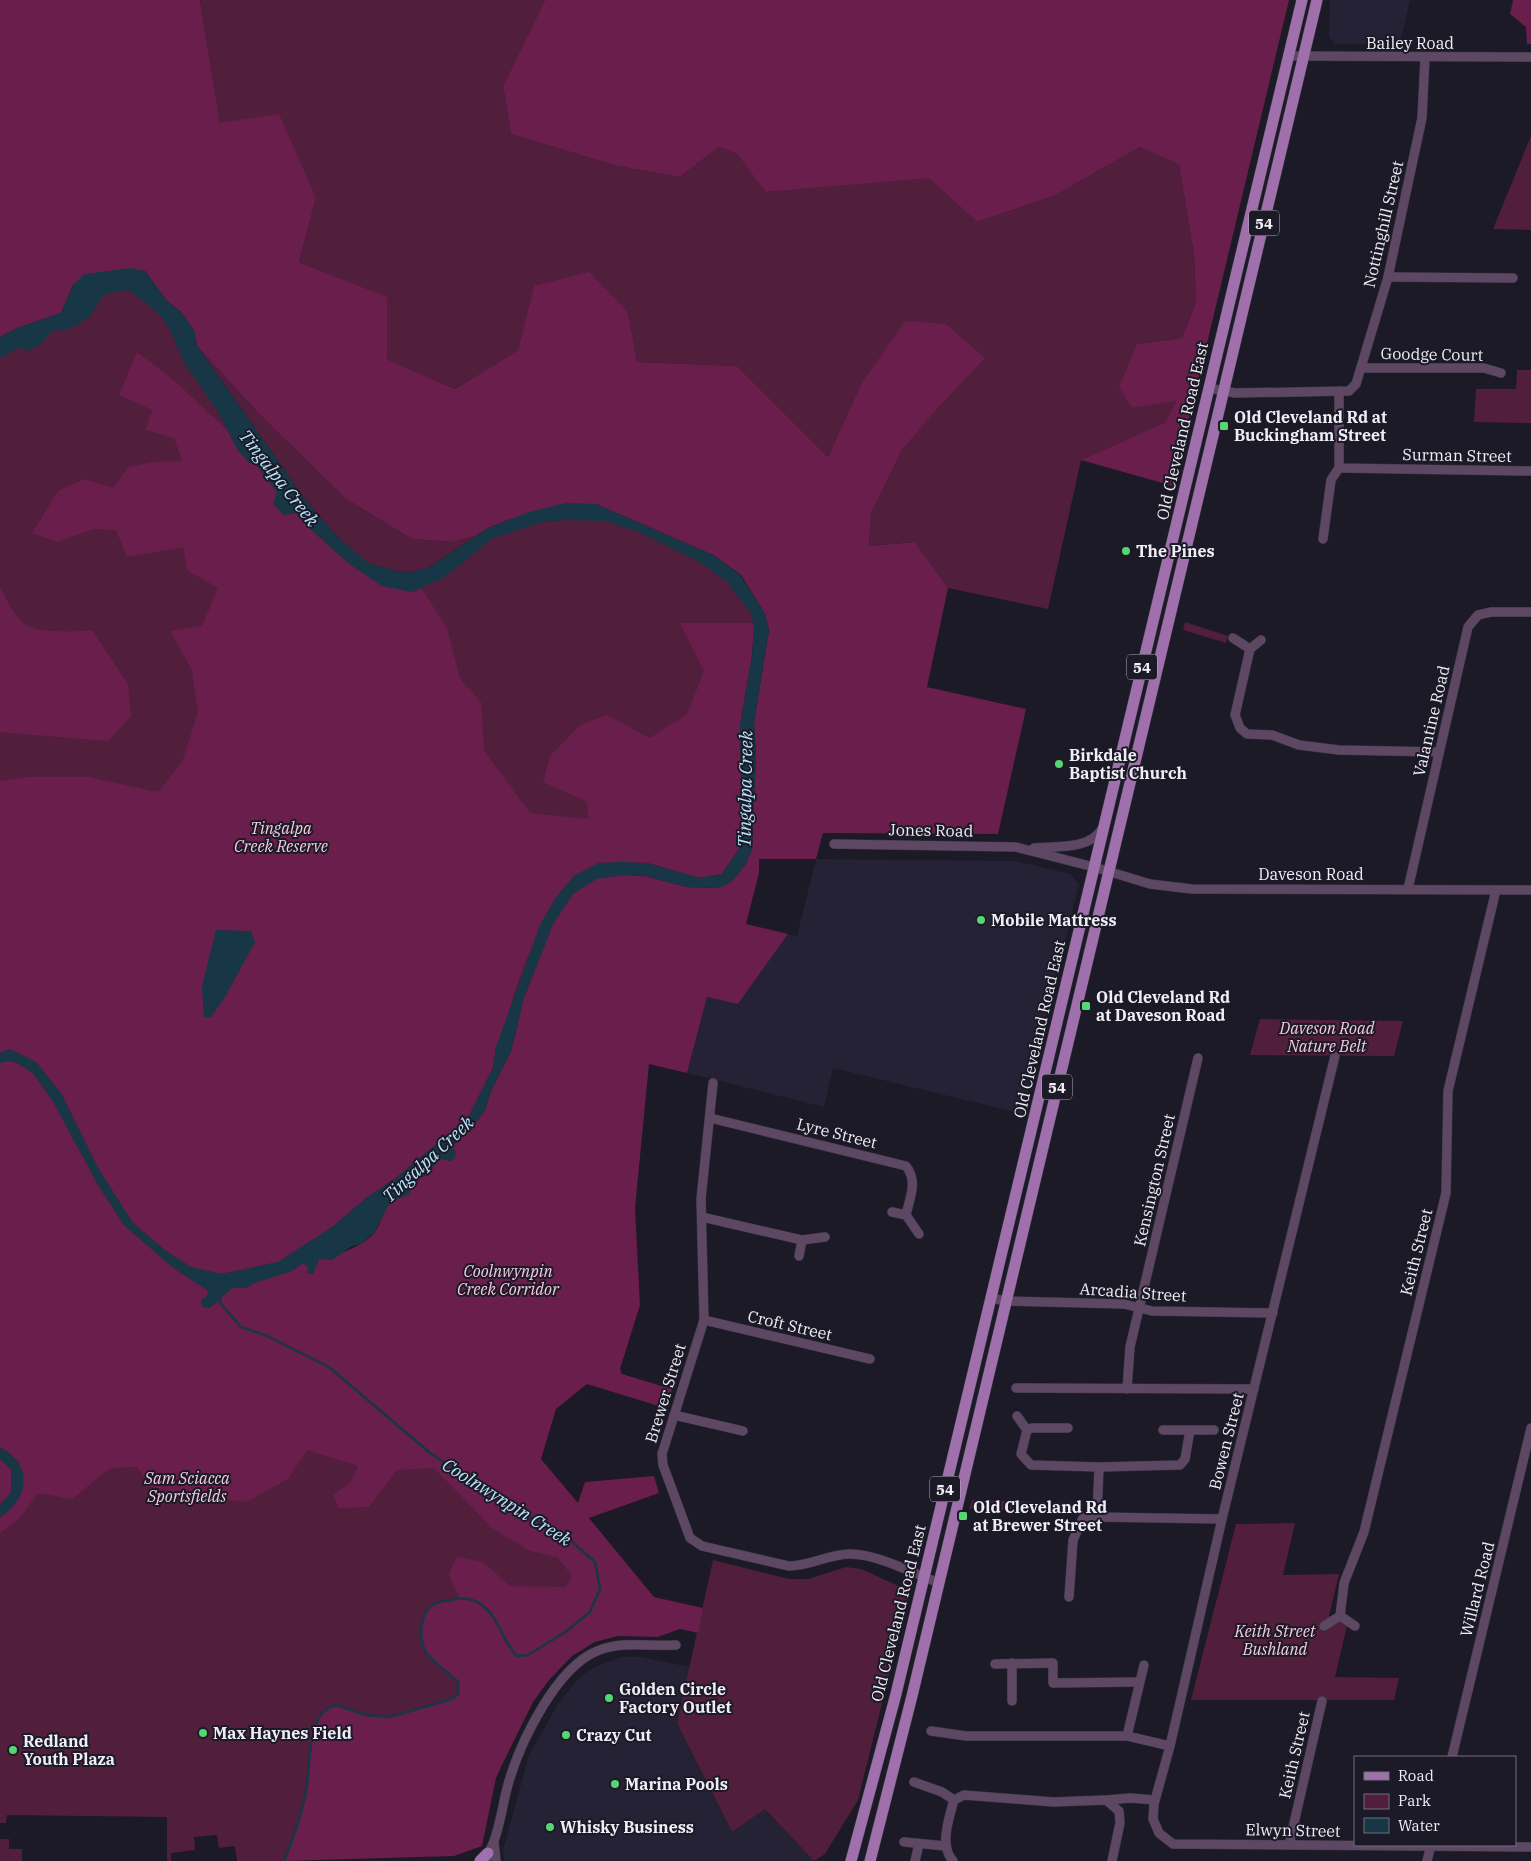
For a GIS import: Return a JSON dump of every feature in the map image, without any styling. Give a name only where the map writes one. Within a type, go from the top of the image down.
[{"type":"main road","name":"Old Cleveland Road East","points":[[851,1861],[877,1769],[924,1577],[1302,0]]},
{"type":"main road","name":"Old Cleveland Road East","points":[[870,1861],[1006,1302],[1317,0]]},
{"type":"street","name":"Bailey Road","points":[[1289,56],[1531,57]]},
{"type":"street","name":"Nottinghill Street","points":[[1339,390],[1349,391],[1356,384],[1388,277],[1422,118],[1425,58]]},
{"type":"street","points":[[1388,277],[1513,278]]},
{"type":"street","name":"Goodge Court","points":[[1362,368],[1484,368],[1501,373]]},
{"type":"street","points":[[1209,388],[1235,393],[1339,390],[1339,468],[1331,480],[1323,539]]},
{"type":"street","name":"Surman Street","points":[[1339,468],[1531,471]]},
{"type":"street","name":"Valantine Road","points":[[1408,889],[1468,627],[1478,615],[1491,612],[1531,612]]},
{"type":"street","points":[[1233,638],[1250,649]]},
{"type":"street","points":[[1261,640],[1250,649],[1235,715],[1240,728],[1247,734],[1272,735],[1299,745],[1339,750],[1439,752]]},
{"type":"street","name":"Jones Road","points":[[834,844],[1027,849],[1089,843],[1097,838],[1104,826]]},
{"type":"street","name":"Jones Road","points":[[1027,849],[1094,867]]},
{"type":"street","name":"Daveson Road","points":[[1094,867],[1150,884],[1192,889],[1531,890]]},
{"type":"street","name":"Keith Street","points":[[1340,1616],[1344,1583],[1364,1532],[1446,1193],[1448,1091],[1496,890]]},
{"type":"street","name":"Bowen Street","points":[[1159,1833],[1153,1820],[1154,1802],[1170,1746],[1222,1519],[1335,1056]]},
{"type":"street","name":"Kensington Street","points":[[1127,1389],[1130,1347],[1198,1058]]},
{"type":"street","name":"Brewer Street","points":[[713,1083],[702,1217],[704,1320],[662,1454],[662,1465],[684,1527],[690,1538],[702,1546],[789,1566],[803,1566],[848,1554],[867,1556],[938,1583]]},
{"type":"street","name":"Lyre Street","points":[[710,1118],[906,1166],[911,1172],[914,1185],[906,1215]]},
{"type":"street","points":[[892,1212],[906,1215],[919,1234]]},
{"type":"street","points":[[702,1217],[802,1240],[825,1237]]},
{"type":"street","points":[[799,1256],[802,1240]]},
{"type":"street","name":"Arcadia Street","points":[[991,1298],[1006,1302],[1124,1304],[1152,1311],[1273,1313]]},
{"type":"street","name":"Croft Street","points":[[704,1320],[870,1359]]},
{"type":"street","points":[[1016,1388],[1254,1390]]},
{"type":"street","points":[[674,1415],[743,1431]]},
{"type":"street","points":[[1017,1416],[1028,1430]]},
{"type":"street","points":[[1028,1430],[1032,1428],[1068,1428]]},
{"type":"street","name":"Willard Road","points":[[1452,1756],[1531,1428]]},
{"type":"street","points":[[1028,1430],[1021,1454],[1031,1465],[1099,1467],[1180,1465],[1185,1459],[1190,1430]]},
{"type":"street","points":[[1163,1430],[1214,1430]]},
{"type":"street","points":[[1097,1517],[1099,1467]]},
{"type":"street","points":[[1069,1597],[1073,1540],[1079,1523],[1083,1518],[1222,1519]]},
{"type":"street","points":[[1324,1626],[1340,1616],[1355,1626]]},
{"type":"street","points":[[488,1859],[494,1842],[507,1786],[519,1752],[546,1703],[574,1666],[595,1652],[612,1646],[676,1645]]},
{"type":"street","points":[[994,1664],[1052,1663],[1053,1684],[1139,1682]]},
{"type":"street","points":[[1012,1664],[1012,1701]]},
{"type":"street","points":[[1127,1736],[1144,1665]]},
{"type":"street","name":"Keith Street","points":[[1289,1845],[1322,1701]]},
{"type":"street","points":[[931,1731],[966,1736],[1127,1736],[1170,1746]]},
{"type":"street","points":[[914,1782],[942,1792],[954,1800]]},
{"type":"street","points":[[954,1800],[964,1795],[1053,1802],[1130,1798],[1154,1802]]},
{"type":"street","points":[[954,1800],[946,1846],[954,1861]]},
{"type":"street","points":[[1106,1800],[1119,1811],[1120,1823],[1112,1861]]},
{"type":"street","points":[[1119,1811],[1128,1803],[1154,1802]]},
{"type":"street","name":"Elwyn Street","points":[[1159,1833],[1173,1844],[1354,1845]]},
{"type":"street","points":[[904,1842],[946,1846]]},
{"type":"street","points":[[916,1861],[919,1844]]},
{"type":"street","points":[[1427,1861],[1431,1846]]},
{"type":"street","name":"Elwyn Street","points":[[1431,1846],[1531,1847]]},
{"type":"shaded area","points":[[1330,0],[1410,0],[1400,44],[1335,44],[1329,37]]},
{"type":"shaded area","points":[[816,859],[1016,861],[1070,874],[1079,884],[1023,1114],[833,1068],[824,1107],[687,1073],[707,997],[738,1004],[788,934],[797,936]]},
{"type":"shaded area","points":[[622,1657],[640,1657],[690,1667],[677,1723],[732,1832],[765,1809],[814,1861],[504,1861],[503,1850],[529,1755],[559,1702],[579,1678],[596,1666]]},
{"type":"green space","points":[[0,0],[200,0],[220,123],[279,114],[316,198],[299,262],[387,297],[387,359],[455,389],[518,350],[534,286],[589,272],[628,312],[637,362],[737,366],[828,457],[860,386],[905,321],[946,324],[985,358],[935,411],[902,450],[871,514],[869,546],[915,542],[948,588],[927,687],[1026,709],[998,834],[823,833],[816,859],[759,859],[759,873],[746,924],[788,934],[738,1004],[707,997],[687,1073],[649,1064],[635,1208],[640,1305],[620,1369],[622,1374],[668,1388],[673,1386],[665,1412],[662,1407],[587,1384],[556,1409],[541,1459],[578,1503],[585,1482],[654,1476],[659,1493],[589,1518],[654,1597],[703,1608],[698,1633],[680,1629],[658,1637],[618,1636],[595,1642],[572,1656],[549,1680],[533,1702],[502,1765],[496,1778],[482,1846],[454,1856],[284,1861],[297,1826],[304,1799],[315,1726],[324,1711],[337,1705],[365,1715],[390,1717],[452,1699],[458,1694],[458,1682],[428,1656],[421,1642],[422,1622],[428,1610],[435,1604],[459,1598],[449,1575],[456,1557],[483,1562],[510,1586],[566,1587],[572,1576],[557,1557],[530,1551],[492,1528],[434,1468],[397,1470],[369,1507],[339,1508],[333,1495],[350,1483],[358,1466],[307,1450],[288,1479],[247,1502],[182,1494],[151,1487],[137,1467],[110,1468],[72,1499],[38,1493],[19,1519],[0,1533],[0,1517],[5,1514],[20,1463],[4,1449],[0,1448],[0,1063],[9,1061],[17,1063],[33,1073],[54,1103],[98,1185],[124,1225],[172,1267],[207,1290],[208,1295],[201,1300],[202,1306],[210,1308],[232,1288],[246,1288],[254,1283],[292,1271],[303,1263],[308,1267],[318,1265],[319,1259],[357,1246],[375,1232],[389,1204],[408,1190],[416,1179],[427,1175],[439,1158],[450,1161],[451,1147],[473,1126],[485,1110],[491,1091],[511,1051],[524,998],[553,924],[573,894],[596,879],[624,875],[645,876],[687,887],[718,888],[731,882],[745,865],[752,850],[756,754],[754,722],[769,630],[765,614],[741,575],[713,555],[596,504],[508,520],[488,528],[476,536],[451,542],[412,539],[346,499],[259,414],[197,346],[194,330],[181,312],[166,300],[145,271],[126,270],[73,285],[61,313],[17,328],[0,337]]},
{"type":"green space","points":[[200,0],[545,0],[503,86],[511,134],[617,166],[680,177],[719,147],[737,154],[767,192],[929,177],[977,222],[1054,196],[1140,147],[1179,165],[1194,255],[1196,302],[1182,338],[1137,344],[1132,408],[1176,400],[1167,422],[1081,460],[1048,609],[948,588],[915,542],[869,546],[871,514],[902,450],[934,411],[860,386],[828,457],[737,366],[637,362],[628,312],[534,286],[518,350],[455,389],[387,359],[386,297],[299,262],[316,198],[220,123]]},
{"type":"green space","points":[[545,0],[1289,0],[1173,486],[1081,460],[1166,422],[1176,401],[1132,408],[1119,387],[1137,344],[1182,338],[1196,302],[1194,255],[1179,165],[1140,147],[1054,196],[977,222],[929,178],[766,192],[737,154],[719,147],[680,177],[617,166],[511,134],[503,86]]},
{"type":"green space","points":[[1513,0],[1531,0],[1531,44],[1527,44],[1526,27],[1510,14]]},
{"type":"green space","points":[[1531,136],[1531,230],[1493,229]]},
{"type":"green space","name":"Tingalpa Creek Reserve","points":[[118,283],[168,314],[251,447],[362,566],[416,579],[490,532],[515,525],[608,515],[715,565],[760,622],[639,868],[265,1335],[600,1589],[426,1654],[448,1671],[458,1682],[458,1694],[452,1699],[390,1717],[365,1715],[337,1705],[313,1738],[306,1792],[284,1861],[237,1861],[235,1846],[219,1848],[217,1835],[194,1837],[195,1850],[171,1853],[171,1861],[167,1861],[167,1817],[7,1815],[6,1823],[0,1823],[0,1513],[4,1510],[0,1453],[0,1057],[10,1055],[0,1048],[0,348]]},
{"type":"green space","points":[[197,346],[259,414],[346,499],[412,539],[451,542],[476,536],[428,568],[405,573],[370,564],[356,555],[337,537],[305,499]]},
{"type":"green space","name":"Tingalpa Creek Reserve","points":[[137,352],[176,382],[227,430],[237,449],[255,463],[277,492],[278,496],[273,504],[284,515],[296,513],[306,525],[348,563],[412,592],[422,589],[447,628],[460,679],[481,702],[484,751],[530,813],[588,819],[587,802],[543,782],[550,756],[580,725],[607,715],[650,738],[687,714],[704,671],[680,623],[753,623],[754,627],[752,656],[740,725],[742,825],[739,849],[722,874],[699,878],[647,863],[621,862],[574,876],[527,957],[514,993],[507,1022],[496,1047],[493,1068],[468,1118],[396,1178],[366,1198],[332,1227],[278,1262],[221,1274],[191,1267],[166,1251],[133,1223],[98,1168],[61,1093],[36,1062],[10,1049],[0,1053],[0,781],[27,777],[88,777],[158,792],[182,762],[198,713],[192,670],[170,631],[202,626],[218,588],[187,570],[183,547],[127,557],[116,530],[94,529],[57,542],[32,533],[58,491],[85,479],[113,488],[128,467],[154,462],[182,461],[174,438],[146,430],[152,410],[119,395]]},
{"type":"green space","points":[[1517,370],[1531,370],[1531,423],[1474,422],[1476,389],[1516,389]]},
{"type":"green space","points":[[0,586],[14,613],[22,622],[32,628],[48,631],[92,630],[128,684],[131,716],[108,741],[0,732]]},
{"type":"green space","points":[[1185,622],[1228,636],[1226,643],[1183,630]]},
{"type":"green space","name":"Daveson Road Nature Belt","points":[[1260,1019],[1403,1021],[1394,1056],[1250,1055]]},
{"type":"green space","points":[[0,1459],[11,1469],[11,1492],[0,1505]]},
{"type":"green space","points":[[972,1500],[1081,1503],[1080,1511],[969,1509]]},
{"type":"green space","name":"Keith Street Bushland","points":[[1295,1523],[1283,1575],[1339,1574],[1329,1616],[1349,1617],[1335,1677],[1399,1678],[1394,1700],[1191,1700],[1236,1524]]},
{"type":"green space","points":[[713,1560],[789,1579],[808,1579],[846,1567],[861,1569],[905,1589],[909,1595],[858,1800],[825,1854],[814,1861],[765,1809],[732,1832],[677,1723]]},
{"type":"green space","points":[[0,1839],[9,1839],[9,1849],[22,1849],[22,1861],[0,1861]]},
{"type":"water","name":"Tingalpa Creek","points":[[130,268],[145,271],[166,300],[181,312],[194,330],[197,346],[305,499],[337,537],[370,564],[405,573],[428,568],[488,528],[529,512],[567,503],[596,504],[713,555],[740,575],[765,614],[769,630],[754,722],[756,754],[752,850],[745,865],[731,882],[718,888],[687,887],[645,876],[624,875],[596,879],[573,894],[553,924],[524,998],[511,1051],[491,1091],[485,1110],[473,1126],[451,1146],[456,1152],[455,1158],[450,1161],[439,1158],[427,1175],[416,1179],[408,1195],[390,1202],[375,1232],[361,1244],[352,1246],[332,1260],[319,1259],[313,1274],[307,1274],[308,1267],[303,1263],[292,1271],[254,1283],[246,1288],[232,1288],[210,1308],[202,1307],[201,1300],[208,1295],[207,1290],[172,1267],[124,1225],[98,1185],[54,1103],[33,1073],[17,1063],[9,1061],[0,1063],[0,1053],[10,1049],[36,1062],[61,1093],[98,1168],[133,1223],[166,1251],[191,1267],[221,1274],[278,1262],[332,1227],[366,1198],[396,1178],[468,1118],[493,1068],[496,1047],[540,925],[556,897],[574,876],[598,863],[621,862],[647,863],[699,878],[722,874],[739,849],[742,825],[740,725],[752,656],[754,627],[751,613],[725,580],[699,562],[641,533],[605,521],[563,520],[543,522],[493,538],[445,577],[412,592],[382,586],[348,563],[306,525],[296,513],[284,515],[273,504],[277,492],[255,463],[249,463],[237,449],[219,413],[184,363],[170,330],[160,315],[129,290],[108,293],[102,297],[90,316],[82,322],[66,330],[52,331],[42,343],[30,351],[19,348],[0,358],[0,337],[17,328],[61,313],[73,285],[85,274]]},
{"type":"water","points":[[216,930],[251,931],[255,942],[225,997],[211,1017],[204,1017],[202,986]]},
{"type":"water","points":[[0,1448],[7,1451],[19,1465],[24,1481],[19,1498],[0,1517],[0,1505],[11,1492],[11,1469],[0,1459]]},
{"type":"waterway","name":"Coolnwynpin Creek","points":[[220,1297],[220,1303],[241,1327],[265,1335],[329,1367],[430,1453],[525,1515],[562,1533],[595,1562],[600,1589],[590,1612],[567,1631],[528,1655],[517,1656],[490,1612],[477,1602],[457,1599],[432,1605],[422,1621],[423,1646],[430,1658],[458,1682],[458,1694],[452,1699],[390,1717],[365,1715],[337,1705],[324,1711],[315,1726],[304,1799],[297,1826],[284,1861]]},
{"type":"place","name":"Old Cleveland Rd at Buckingham Street","points":[[1224,426]]},
{"type":"place","name":"The Pines","points":[[1126,551]]},
{"type":"place","name":"Birkdale Baptist Church","points":[[1059,764]]},
{"type":"place","name":"Mobile Mattress","points":[[981,920]]},
{"type":"place","name":"Old Cleveland Rd at Daveson Road","points":[[1086,1006]]},
{"type":"place","name":"Old Cleveland Rd at Brewer Street","points":[[963,1516]]},
{"type":"place","name":"Golden Circle Factory Outlet","points":[[609,1698]]},
{"type":"place","name":"Max Haynes Field","points":[[203,1733]]},
{"type":"place","name":"Crazy Cut","points":[[566,1735]]},
{"type":"place","name":"Redland Youth Plaza","points":[[13,1750]]},
{"type":"place","name":"Marina Pools","points":[[615,1784]]},
{"type":"place","name":"Whisky Business","points":[[550,1827]]},
{"type":"park label","name":"Coolnwynpin Creek Corridor","points":[[508,1280]]},
{"type":"park label","name":"Sam Sciacca Sportsfields","points":[[187,1487]]}]
